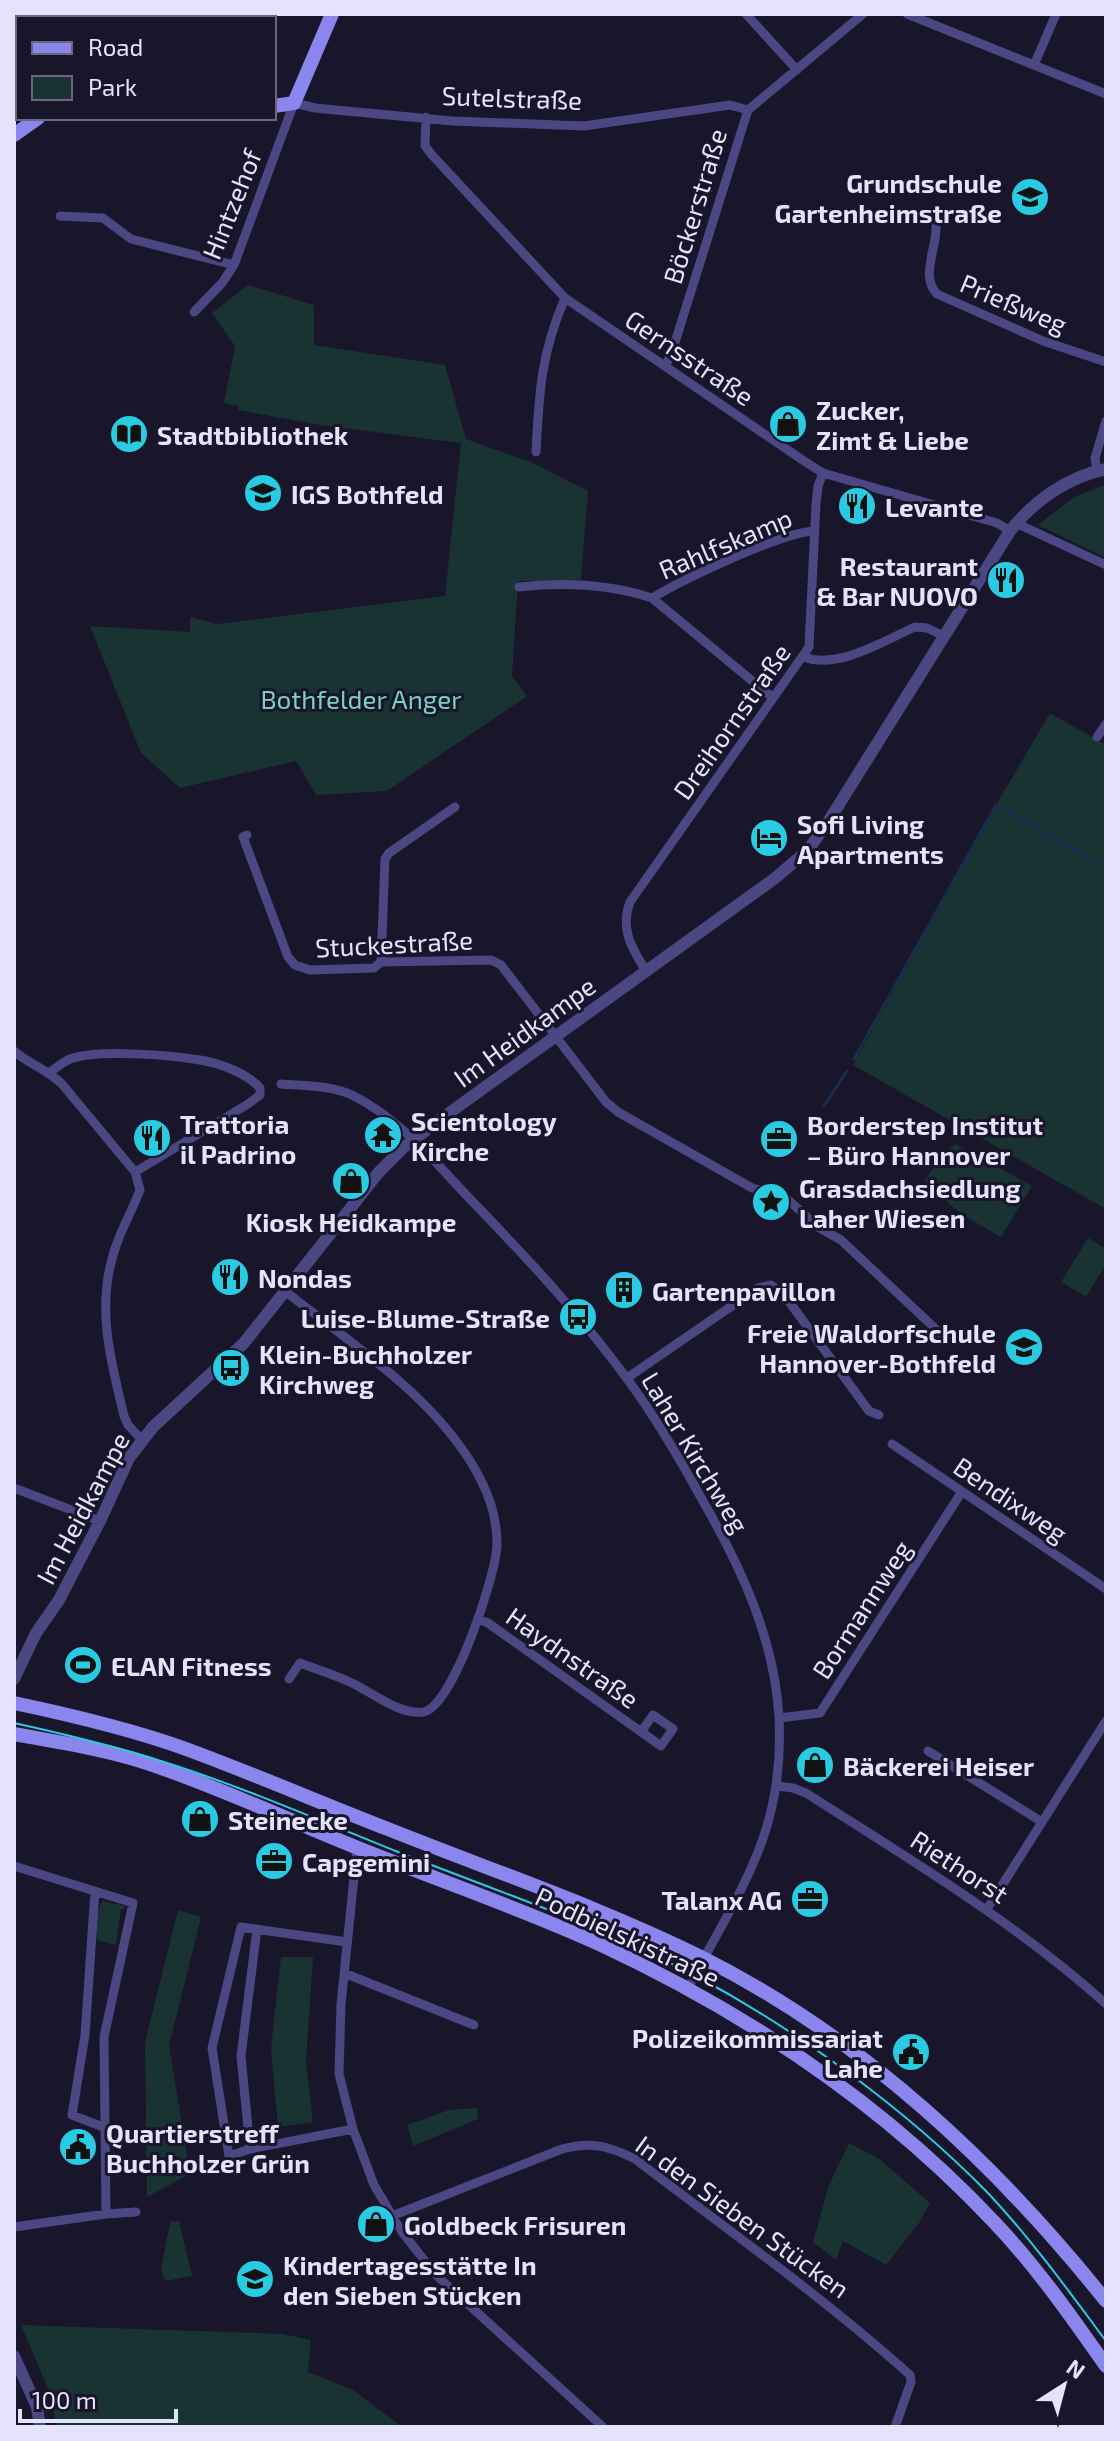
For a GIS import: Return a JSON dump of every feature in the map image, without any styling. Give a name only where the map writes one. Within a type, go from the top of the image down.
[{"type":"main road","points":[[294,103],[332,14]]},
{"type":"main road","name":"Sutelstraße","points":[[276,106],[294,103]]},
{"type":"main road","points":[[14,135],[35,120]]},
{"type":"main road","name":"Podbielskistraße","points":[[14,1703],[183,1748],[564,1897],[704,1959],[780,2001],[904,2092],[994,2173],[1032,2212],[1106,2301]]},
{"type":"main road","name":"Podbielskistraße","points":[[14,1734],[146,1763],[528,1913],[688,1988],[808,2061],[877,2113],[937,2166],[1005,2235],[1066,2310],[1106,2366]]},
{"type":"street","points":[[746,14],[797,70]]},
{"type":"street","name":"Böckerstraße","points":[[665,366],[748,110],[863,14]]},
{"type":"street","points":[[907,14],[1106,94]]},
{"type":"street","points":[[1034,65],[1056,14]]},
{"type":"street","name":"Sutelstraße","points":[[294,103],[315,108],[452,121],[584,126],[730,105],[748,110]]},
{"type":"street","name":"Hintzehof","points":[[194,312],[222,283],[234,265],[294,103]]},
{"type":"street","name":"Gernsstraße","points":[[426,117],[425,146],[565,298],[823,473],[1013,527],[1106,565]]},
{"type":"street","points":[[60,216],[103,218],[131,239],[234,265]]},
{"type":"street","name":"Prießweg","points":[[935,217],[938,232],[928,274],[930,286],[937,294],[1043,341],[1106,362]]},
{"type":"street","points":[[536,452],[545,350],[565,298]]},
{"type":"street","points":[[1102,470],[1095,458],[1106,421]]},
{"type":"street","name":"Im Heidkampe","points":[[14,1679],[36,1633],[59,1600],[117,1481],[142,1440],[236,1352],[379,1172],[413,1140],[777,876],[808,850],[1013,527],[1054,490],[1102,470]]},
{"type":"street","name":"Dreihornstraße","points":[[646,971],[624,919],[630,902],[809,647],[814,531],[818,486],[823,473]]},
{"type":"street","name":"Rahlfskamp","points":[[652,598],[755,550],[802,532],[814,531]]},
{"type":"street","points":[[519,587],[571,584],[634,592],[652,598],[773,698]]},
{"type":"street","points":[[804,657],[817,662],[834,662],[915,627],[927,628],[944,636]]},
{"type":"street","points":[[1097,737],[1106,724]]},
{"type":"street","points":[[381,962],[385,859],[389,853],[455,807]]},
{"type":"street","name":"Stuckestraße","points":[[247,835],[243,837],[288,957],[295,965],[310,970],[358,969],[374,968],[381,962],[491,960],[501,965],[556,1035]]},
{"type":"street","points":[[556,1035],[606,1102],[618,1112],[752,1188],[785,1197],[818,1227],[841,1240],[941,1334]]},
{"type":"street","points":[[14,1051],[50,1072],[135,1172],[140,1190],[114,1252],[105,1311],[106,1338],[124,1416],[142,1440]]},
{"type":"street","points":[[50,1072],[69,1059],[84,1056],[142,1054],[202,1060],[253,1079],[260,1088],[260,1095],[248,1104],[135,1172]]},
{"type":"street","name":"Laher Kirchweg","points":[[281,1084],[337,1089],[394,1119],[528,1260],[627,1378],[677,1455],[742,1576],[770,1655],[779,1718],[777,1786],[763,1845],[688,1988]]},
{"type":"street","points":[[627,1378],[765,1284],[778,1288],[855,1394],[869,1411],[879,1415]]},
{"type":"street","points":[[285,1291],[428,1408],[472,1463],[491,1503],[496,1522],[494,1567],[478,1619],[448,1688],[437,1704],[422,1712],[407,1710],[300,1663],[289,1679]]},
{"type":"street","name":"Bendixweg","points":[[892,1444],[1106,1589]]},
{"type":"street","points":[[14,1488],[100,1521]]},
{"type":"street","name":"Bormannweg","points":[[779,1718],[820,1713],[961,1493]]},
{"type":"street","name":"Haydnstraße","points":[[478,1619],[488,1623],[641,1732]]},
{"type":"street","points":[[987,1909],[1106,1721]]},
{"type":"street","points":[[928,1751],[1042,1822]]},
{"type":"street","name":"Riethorst","points":[[777,1786],[806,1793],[987,1909],[1062,1965],[1106,2004]]},
{"type":"street","points":[[357,1848],[344,1973],[339,2074],[353,2129],[374,2185],[418,2254],[457,2296],[603,2427]]},
{"type":"street","points":[[14,1866],[133,1903],[104,2037],[106,2214]]},
{"type":"street","points":[[95,1891],[85,2035],[72,2115],[103,2127]]},
{"type":"street","points":[[347,1942],[241,1927],[212,2048],[229,2156],[353,2129]]},
{"type":"street","points":[[250,2149],[241,2056],[257,1929]]},
{"type":"street","points":[[344,1973],[474,2025]]},
{"type":"street","name":"In den Sieben Stücken","points":[[392,2216],[562,2149],[590,2144],[613,2148],[635,2159],[818,2298],[910,2375],[911,2382],[895,2427]]},
{"type":"street","points":[[14,2227],[136,2212]]},
{"type":"street","points":[[14,2356],[37,2407],[40,2427]]},
{"type":"green space","name":"Bothfelder Anger","points":[[248,285],[314,305],[314,345],[445,365],[466,439],[533,463],[588,491],[581,580],[518,581],[512,676],[527,696],[387,791],[316,795],[296,761],[180,788],[141,753],[90,626],[190,632],[190,617],[217,624],[445,596],[461,443],[320,425],[238,410],[238,406],[224,403],[235,346],[212,313]]},
{"type":"green space","points":[[1106,484],[1106,558],[1038,525],[1074,497]]},
{"type":"green space","points":[[1050,713],[1106,745],[1106,1209],[853,1065]]},
{"type":"green space","points":[[955,1144],[1032,1186],[1001,1237],[961,1214],[924,1182],[942,1155]]},
{"type":"green space","points":[[1088,1238],[1106,1249],[1106,1264],[1086,1297],[1061,1282]]},
{"type":"green space","points":[[102,1901],[125,1906],[121,1909],[116,1945],[97,1940],[96,1917]]},
{"type":"green space","points":[[178,1910],[201,1917],[169,2045],[190,2174],[147,2197],[145,2043]]},
{"type":"green space","points":[[281,1957],[313,1957],[306,2062],[313,2122],[278,2127],[271,2049]]},
{"type":"green space","points":[[477,2108],[478,2119],[413,2146],[407,2125],[449,2110]]},
{"type":"green space","points":[[849,2143],[878,2158],[930,2203],[919,2223],[886,2265],[843,2241],[836,2260],[813,2242],[829,2185]]},
{"type":"green space","points":[[179,2221],[192,2276],[165,2281],[161,2269],[170,2222]]},
{"type":"green space","points":[[21,2325],[282,2334],[311,2340],[308,2372],[353,2390],[402,2427],[56,2427],[52,2398]]},
{"type":"waterway","points":[[854,1059],[996,805],[1106,868]]},
{"type":"waterway","points":[[824,1106],[847,1071]]},
{"type":"tram line","points":[[14,1723],[146,1756],[252,1793],[586,1925],[660,1958],[734,1997],[848,2072],[953,2159],[1017,2226],[1106,2341]]},
{"type":"place","name":"Grundschule Gartenheimstraße","points":[[1030,197]]},
{"type":"place","name":"Zucker, Zimt & Liebe","points":[[788,424]]},
{"type":"place","name":"Stadtbibliothek","points":[[129,434]]},
{"type":"place","name":"IGS Bothfeld","points":[[263,493]]},
{"type":"place","name":"Levante","points":[[857,506]]},
{"type":"place","name":"Restaurant & Bar NUOVO","points":[[1006,580]]},
{"type":"place","name":"Sofi Living Apartments","points":[[769,838]]},
{"type":"place","name":"Scientology Kirche","points":[[383,1135]]},
{"type":"place","name":"Trattoria il Padrino","points":[[152,1138]]},
{"type":"place","name":"Borderstep Institut – Büro Hannover","points":[[779,1139]]},
{"type":"place","name":"Kiosk Heidkampe","points":[[351,1181]]},
{"type":"place","name":"Grasdachsiedlung Laher Wiesen","points":[[771,1202]]},
{"type":"place","name":"Nondas","points":[[230,1277]]},
{"type":"place","name":"Gartenpavillon","points":[[624,1290]]},
{"type":"place","name":"Luise-Blume-Straße","points":[[578,1317]]},
{"type":"place","name":"Freie Waldorfschule Hannover-Bothfeld","points":[[1024,1347]]},
{"type":"place","name":"Klein-Buchholzer Kirchweg","points":[[231,1368]]},
{"type":"place","name":"ELAN Fitness","points":[[83,1665]]},
{"type":"place","name":"Bäckerei Heiser","points":[[815,1765]]},
{"type":"place","name":"Steinecke","points":[[200,1819]]},
{"type":"place","name":"Capgemini","points":[[274,1861]]},
{"type":"place","name":"Talanx AG","points":[[810,1899]]},
{"type":"place","name":"Polizeikommissariat Lahe","points":[[911,2052]]},
{"type":"place","name":"Quartierstreff Buchholzer Grün","points":[[78,2147]]},
{"type":"place","name":"Goldbeck Frisuren","points":[[376,2224]]},
{"type":"place","name":"Kindertagesstätte In den Sieben Stücken","points":[[255,2279]]}]
